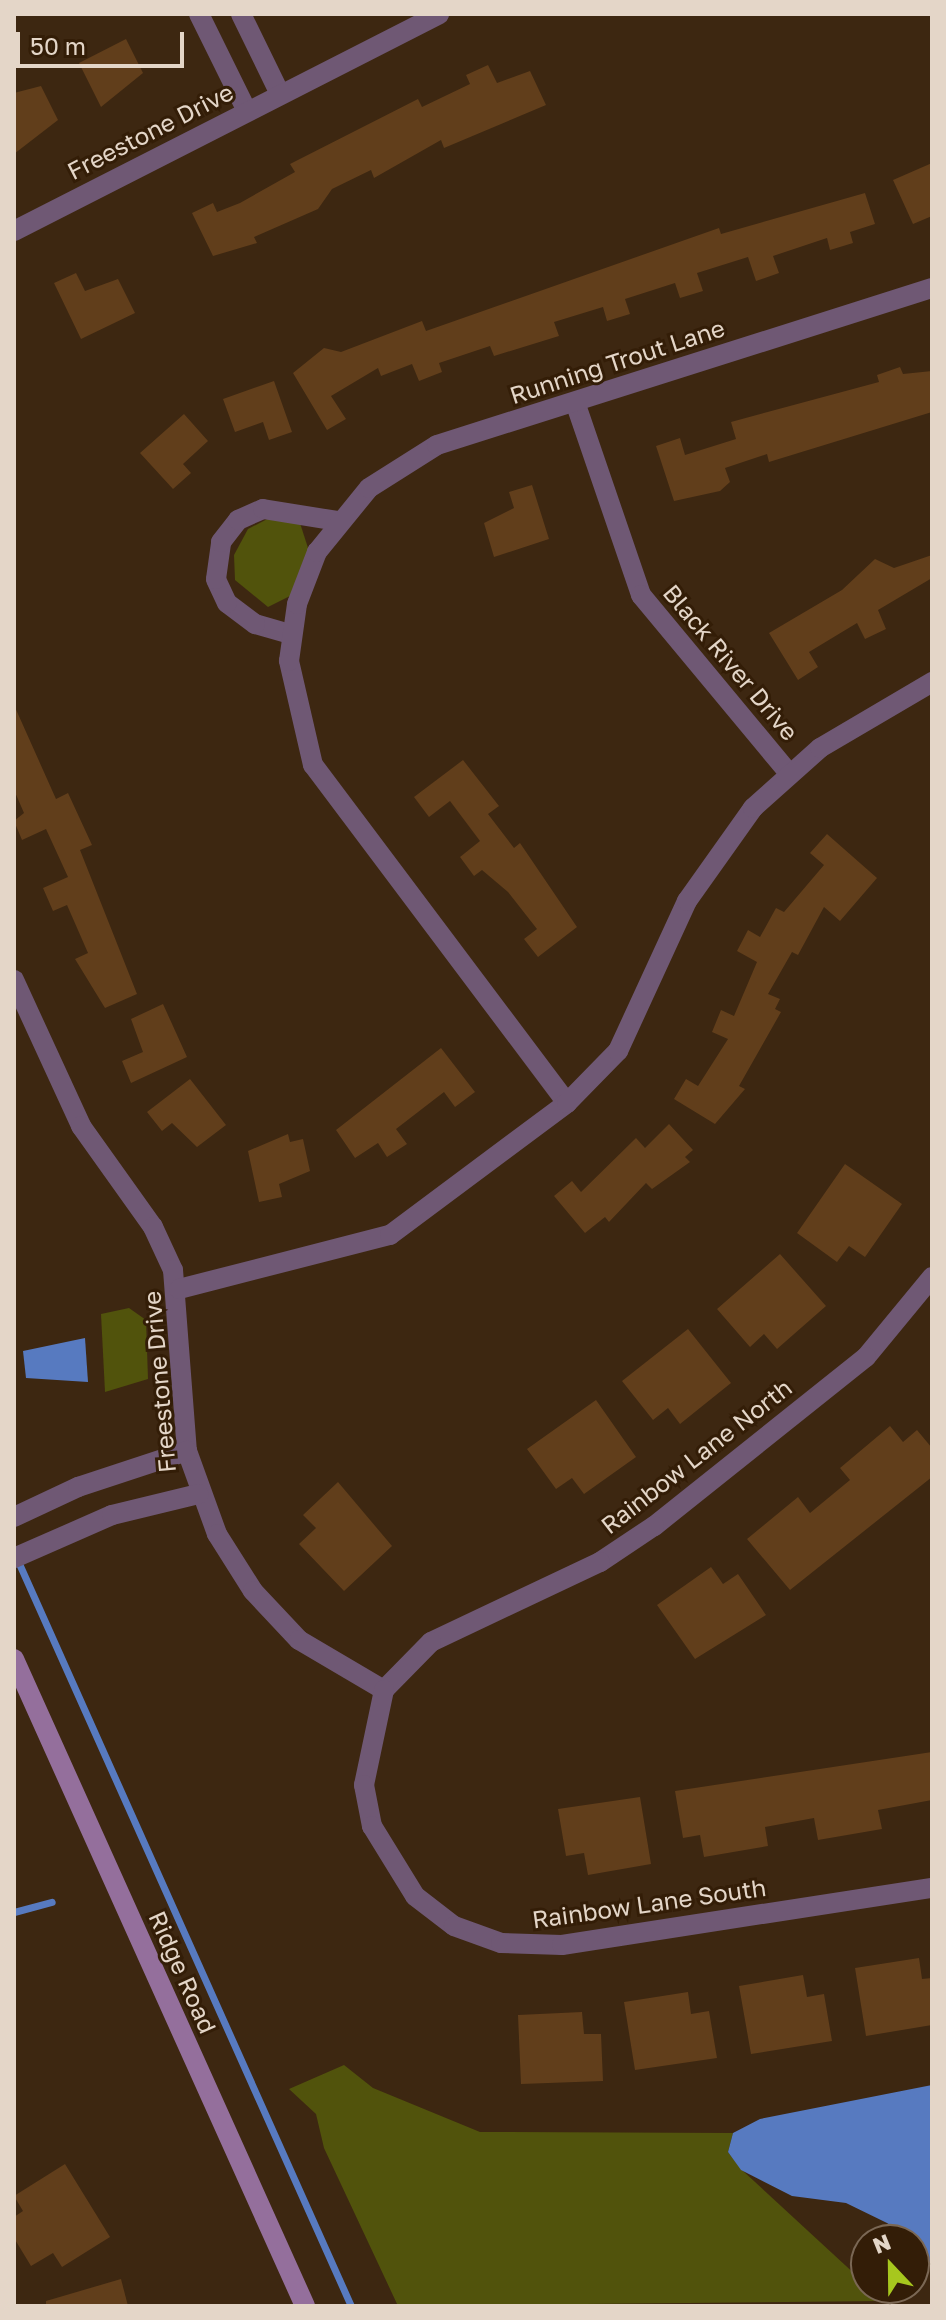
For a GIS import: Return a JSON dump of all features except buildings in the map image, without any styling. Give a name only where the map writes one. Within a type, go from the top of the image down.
[{"type":"street","points":[[199,14],[247,111]]},
{"type":"street","points":[[241,14],[280,94]]},
{"type":"street","name":"Freestone Drive","points":[[14,231],[439,14]]},
{"type":"street","name":"Running Trout Lane","points":[[567,1103],[321,781],[294,700],[290,634],[317,552],[337,521],[419,453],[932,288]]},
{"type":"street","name":"Black River Drive","points":[[575,402],[641,595],[789,773]]},
{"type":"street","points":[[290,634],[255,624],[227,603],[216,579],[221,542],[238,520],[263,509],[337,521]]},
{"type":"street","points":[[179,1289],[390,1235],[567,1103],[618,1051],[706,870],[789,773],[862,719],[932,682]]},
{"type":"street","name":"Freestone Drive","points":[[14,980],[81,1126],[153,1227],[179,1289],[187,1451],[198,1494],[231,1560],[273,1614],[321,1656],[384,1690]]},
{"type":"street","name":"Rainbow Lane North","points":[[384,1690],[449,1628],[575,1575],[654,1526],[866,1357],[932,1277]]},
{"type":"street","points":[[14,1517],[78,1487],[187,1451]]},
{"type":"street","points":[[14,1558],[112,1515],[198,1494]]},
{"type":"street","name":"Ridge Road","points":[[14,1659],[305,2306]]},
{"type":"street","name":"Rainbow Lane South","points":[[384,1690],[365,1774],[372,1826],[415,1896],[476,1935],[562,1945],[932,1888]]},
{"type":"shaded area","points":[[273,516],[299,520],[309,551],[290,596],[268,607],[235,580],[234,555],[248,529]]},
{"type":"shaded area","points":[[129,1308],[146,1320],[148,1379],[105,1392],[101,1314]]},
{"type":"shaded area","points":[[344,2065],[373,2088],[480,2132],[733,2133],[728,2152],[742,2170],[850,2270],[850,2301],[398,2306],[324,2148],[316,2114],[289,2089]]},
{"type":"water","points":[[85,1338],[88,1382],[26,1378],[23,1351]]},
{"type":"water","points":[[932,2085],[932,2265],[930,2224],[889,2224],[846,2203],[792,2196],[741,2170],[728,2152],[733,2133],[760,2119]]},
{"type":"waterway","points":[[17,1559],[351,2306]]},
{"type":"waterway","points":[[14,1912],[52,1902]]}]
